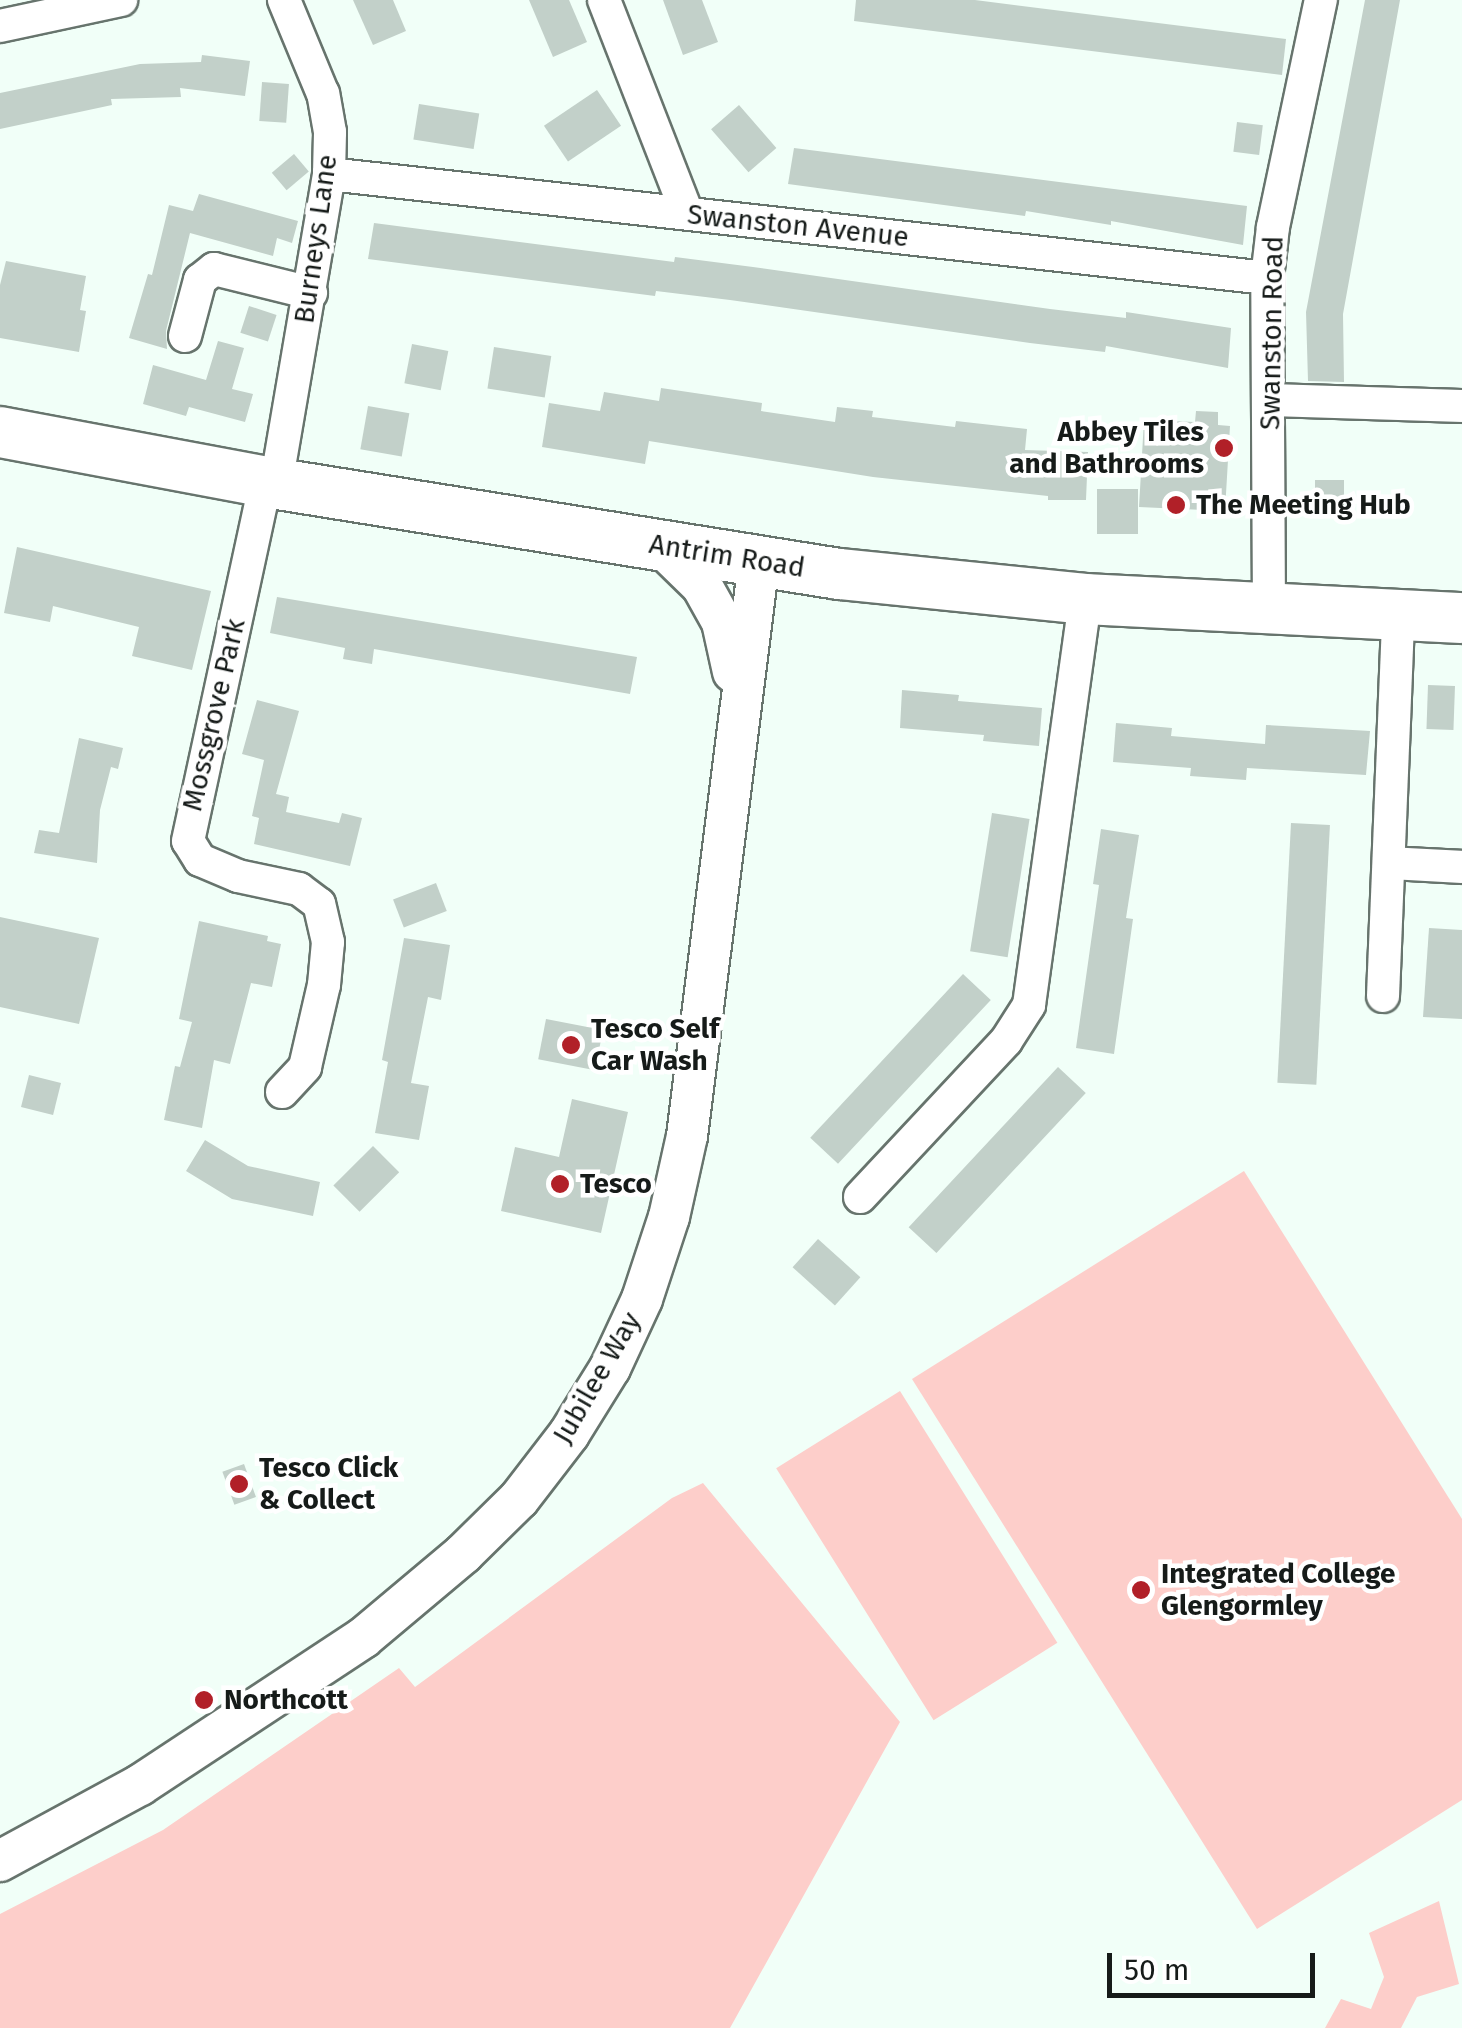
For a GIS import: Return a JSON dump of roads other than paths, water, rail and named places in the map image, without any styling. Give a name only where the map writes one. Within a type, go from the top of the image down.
[{"type":"main road","name":"Antrim Road","points":[[0,432],[272,483],[908,582],[1268,611],[1462,618]]},
{"type":"street","points":[[0,26],[121,0]]},
{"type":"street","name":"Burneys Lane","points":[[272,483],[279,467],[311,293],[330,132],[322,94],[284,0]]},
{"type":"street","points":[[604,0],[687,213]]},
{"type":"street","name":"Swanston Road","points":[[1268,611],[1267,278],[1273,227],[1321,0]]},
{"type":"street","name":"Swanston Avenue","points":[[328,174],[1267,278]]},
{"type":"street","points":[[185,336],[200,280],[214,269],[311,293]]},
{"type":"street","points":[[1270,400],[1462,406]]},
{"type":"street","name":"Mossgrove Park","points":[[272,483],[261,503],[188,841],[200,860],[238,876],[299,888],[319,904],[328,942],[324,985],[305,1067],[282,1092]]},
{"type":"street","points":[[661,546],[702,586],[722,622],[739,700]]},
{"type":"street","name":"Jubilee Way","points":[[0,1861],[135,1788],[363,1638],[463,1554],[519,1499],[569,1434],[610,1368],[642,1299],[670,1217],[688,1136],[759,561]]},
{"type":"street","points":[[860,1197],[1006,1041],[1029,1005],[1085,599]]},
{"type":"street","points":[[1383,996],[1398,616]]},
{"type":"street","points":[[1389,862],[1462,867]]},
{"type":"place","name":"Abbey Tiles and Bathrooms","points":[[1224,448]]},
{"type":"place","name":"The Meeting Hub","points":[[1176,505]]},
{"type":"place","name":"Tesco Self Car Wash","points":[[571,1045]]},
{"type":"place","name":"Tesco","points":[[560,1184]]},
{"type":"place","name":"Tesco Click & Collect","points":[[239,1484]]},
{"type":"place","name":"Integrated College Glengormley","points":[[1141,1590]]},
{"type":"place","name":"Northcott","points":[[204,1700]]}]
